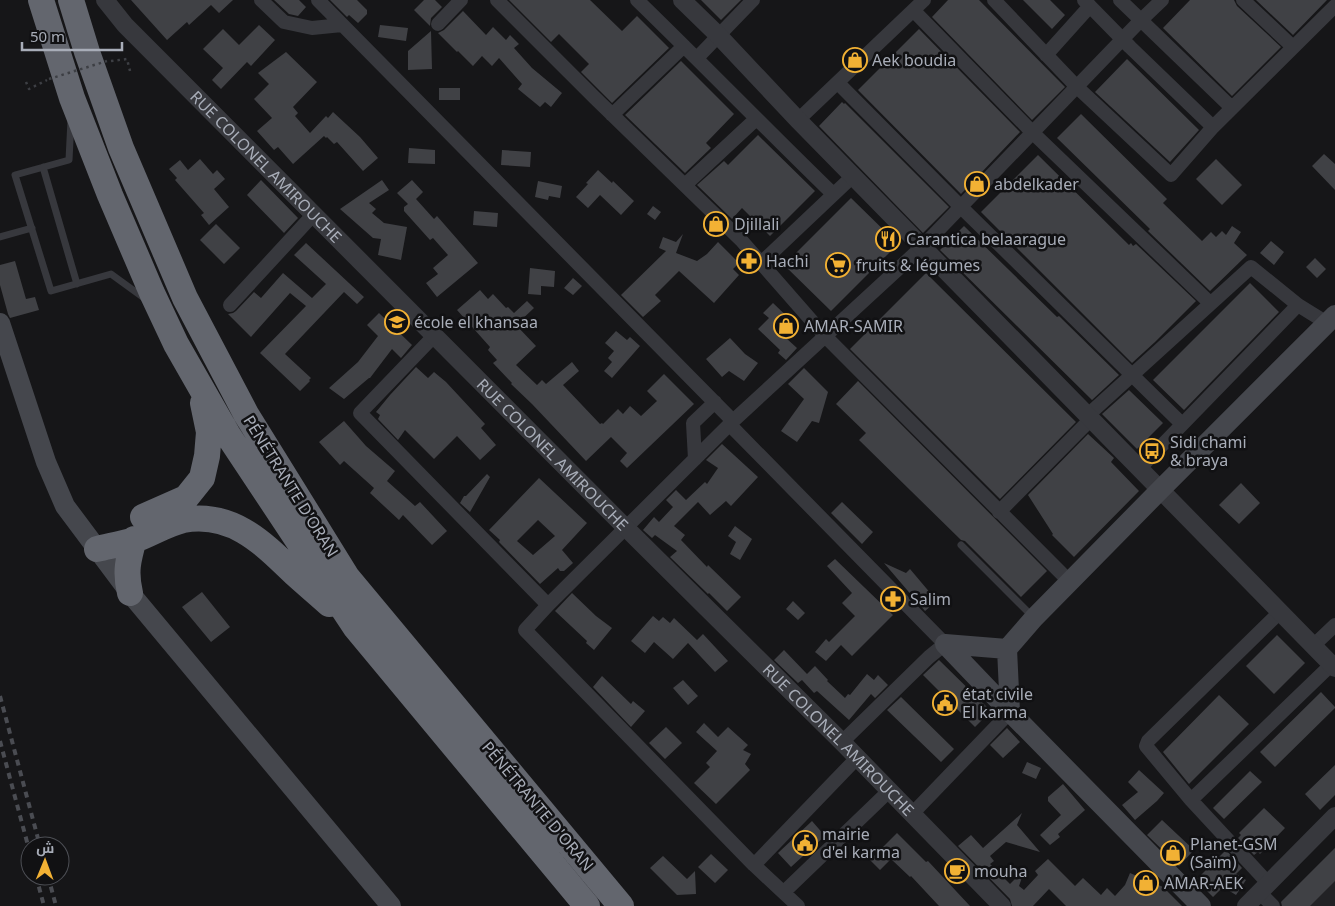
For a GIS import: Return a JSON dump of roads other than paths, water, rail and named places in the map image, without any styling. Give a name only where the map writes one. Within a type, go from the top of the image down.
[{"type":"highway","name":"PÉNÉTRANTE D'ORAN","points":[[42,0],[72,98],[110,195],[176,344],[228,435],[356,628],[587,906]]},
{"type":"highway","name":"PÉNÉTRANTE D'ORAN","points":[[71,0],[121,148],[185,298],[246,414],[347,577],[621,906]]},
{"type":"highway","points":[[176,344],[204,405],[209,432],[207,456],[202,478],[186,498],[160,511],[97,532],[92,542],[134,540],[170,524],[185,520],[204,518],[221,521],[238,527],[265,545],[356,628]]},
{"type":"highway","points":[[130,593],[127,566],[134,540]]},
{"type":"main road","points":[[1010,712],[1007,649],[1034,618],[1331,319]]},
{"type":"main road","points":[[0,323],[46,462],[66,506],[130,593],[390,906]]},
{"type":"main road","points":[[945,644],[1007,649]]},
{"type":"main road","points":[[945,644],[1201,906]]},
{"type":"street","name":"RUE COLONEL AMIROUCHE","points":[[105,0],[124,25],[842,742],[1002,906]]},
{"type":"street","points":[[261,0],[284,22],[312,28],[342,25]]},
{"type":"street","points":[[318,0],[714,402],[731,423],[945,644],[842,742]]},
{"type":"street","points":[[438,24],[461,0]]},
{"type":"street","points":[[497,0],[741,240],[825,336],[1070,582]]},
{"type":"street","points":[[637,0],[833,194]]},
{"type":"street","points":[[682,0],[1333,666],[1191,800]]},
{"type":"street","points":[[697,58],[753,0]]},
{"type":"street","points":[[798,120],[924,0]]},
{"type":"street","points":[[994,0],[1077,87],[1171,175],[1232,108],[1335,6]]},
{"type":"street","points":[[1120,0],[1232,108]]},
{"type":"street","points":[[798,906],[754,865],[525,630],[731,423],[922,247],[1162,0]]},
{"type":"street","points":[[1243,0],[1293,47]]},
{"type":"street","points":[[1046,55],[1087,3],[1214,127]]},
{"type":"street","points":[[914,10],[1033,132],[1210,303]]},
{"type":"street","points":[[612,115],[684,46]]},
{"type":"street","points":[[838,83],[1182,424]]},
{"type":"street","points":[[685,185],[756,119]]},
{"type":"street","points":[[761,263],[853,176]]},
{"type":"street","points":[[230,305],[313,215]]},
{"type":"street","points":[[1000,512],[1089,417],[1132,375],[1251,267],[1298,305],[1331,319]]},
{"type":"street","points":[[1140,468],[1298,305]]},
{"type":"street","points":[[434,336],[360,413],[548,605]]},
{"type":"street","points":[[695,459],[693,423],[714,402]]},
{"type":"street","points":[[1273,906],[1263,888],[1146,746],[1148,741],[1280,612]]},
{"type":"street","points":[[1314,645],[1335,625]]},
{"type":"street","points":[[912,814],[1010,712]]},
{"type":"street","points":[[754,865],[857,758]]},
{"type":"street","points":[[784,892],[889,791]]},
{"type":"street","points":[[1246,906],[1335,816]]},
{"type":"lane","points":[[72,98],[69,160],[16,175],[51,292],[111,274],[160,310]]},
{"type":"lane","points":[[43,167],[78,284]]},
{"type":"lane","points":[[0,237],[32,228]]},
{"type":"lane","points":[[961,545],[1034,618]]},
{"type":"railway","points":[[0,696],[37,836]]},
{"type":"railway","points":[[0,741],[25,836]]},
{"type":"railway","points":[[39,886],[44,906]]},
{"type":"railway","points":[[51,886],[56,906]]},
{"type":"place","name":"Aek boudia","points":[[855,60]]},
{"type":"place","name":"abdelkader","points":[[977,184]]},
{"type":"place","name":"Djillali","points":[[716,224]]},
{"type":"place","name":"Carantica belaarague","points":[[888,239]]},
{"type":"place","name":"Hachi","points":[[749,261]]},
{"type":"place","name":"fruits & légumes","points":[[838,265]]},
{"type":"place","name":"école el khansaa","points":[[397,322]]},
{"type":"place","name":"AMAR-SAMIR","points":[[786,326]]},
{"type":"place","name":"Sidi chami & braya","points":[[1152,451]]},
{"type":"place","name":"Salim","points":[[893,599]]},
{"type":"place","name":"état civile El karma","points":[[945,703]]},
{"type":"place","name":"mairie d'el karma","points":[[805,843]]},
{"type":"place","name":"Planet-GSM (Saïm)","points":[[1173,853]]},
{"type":"place","name":"mouha","points":[[957,871]]},
{"type":"place","name":"AMAR-AEK","points":[[1146,883]]}]
